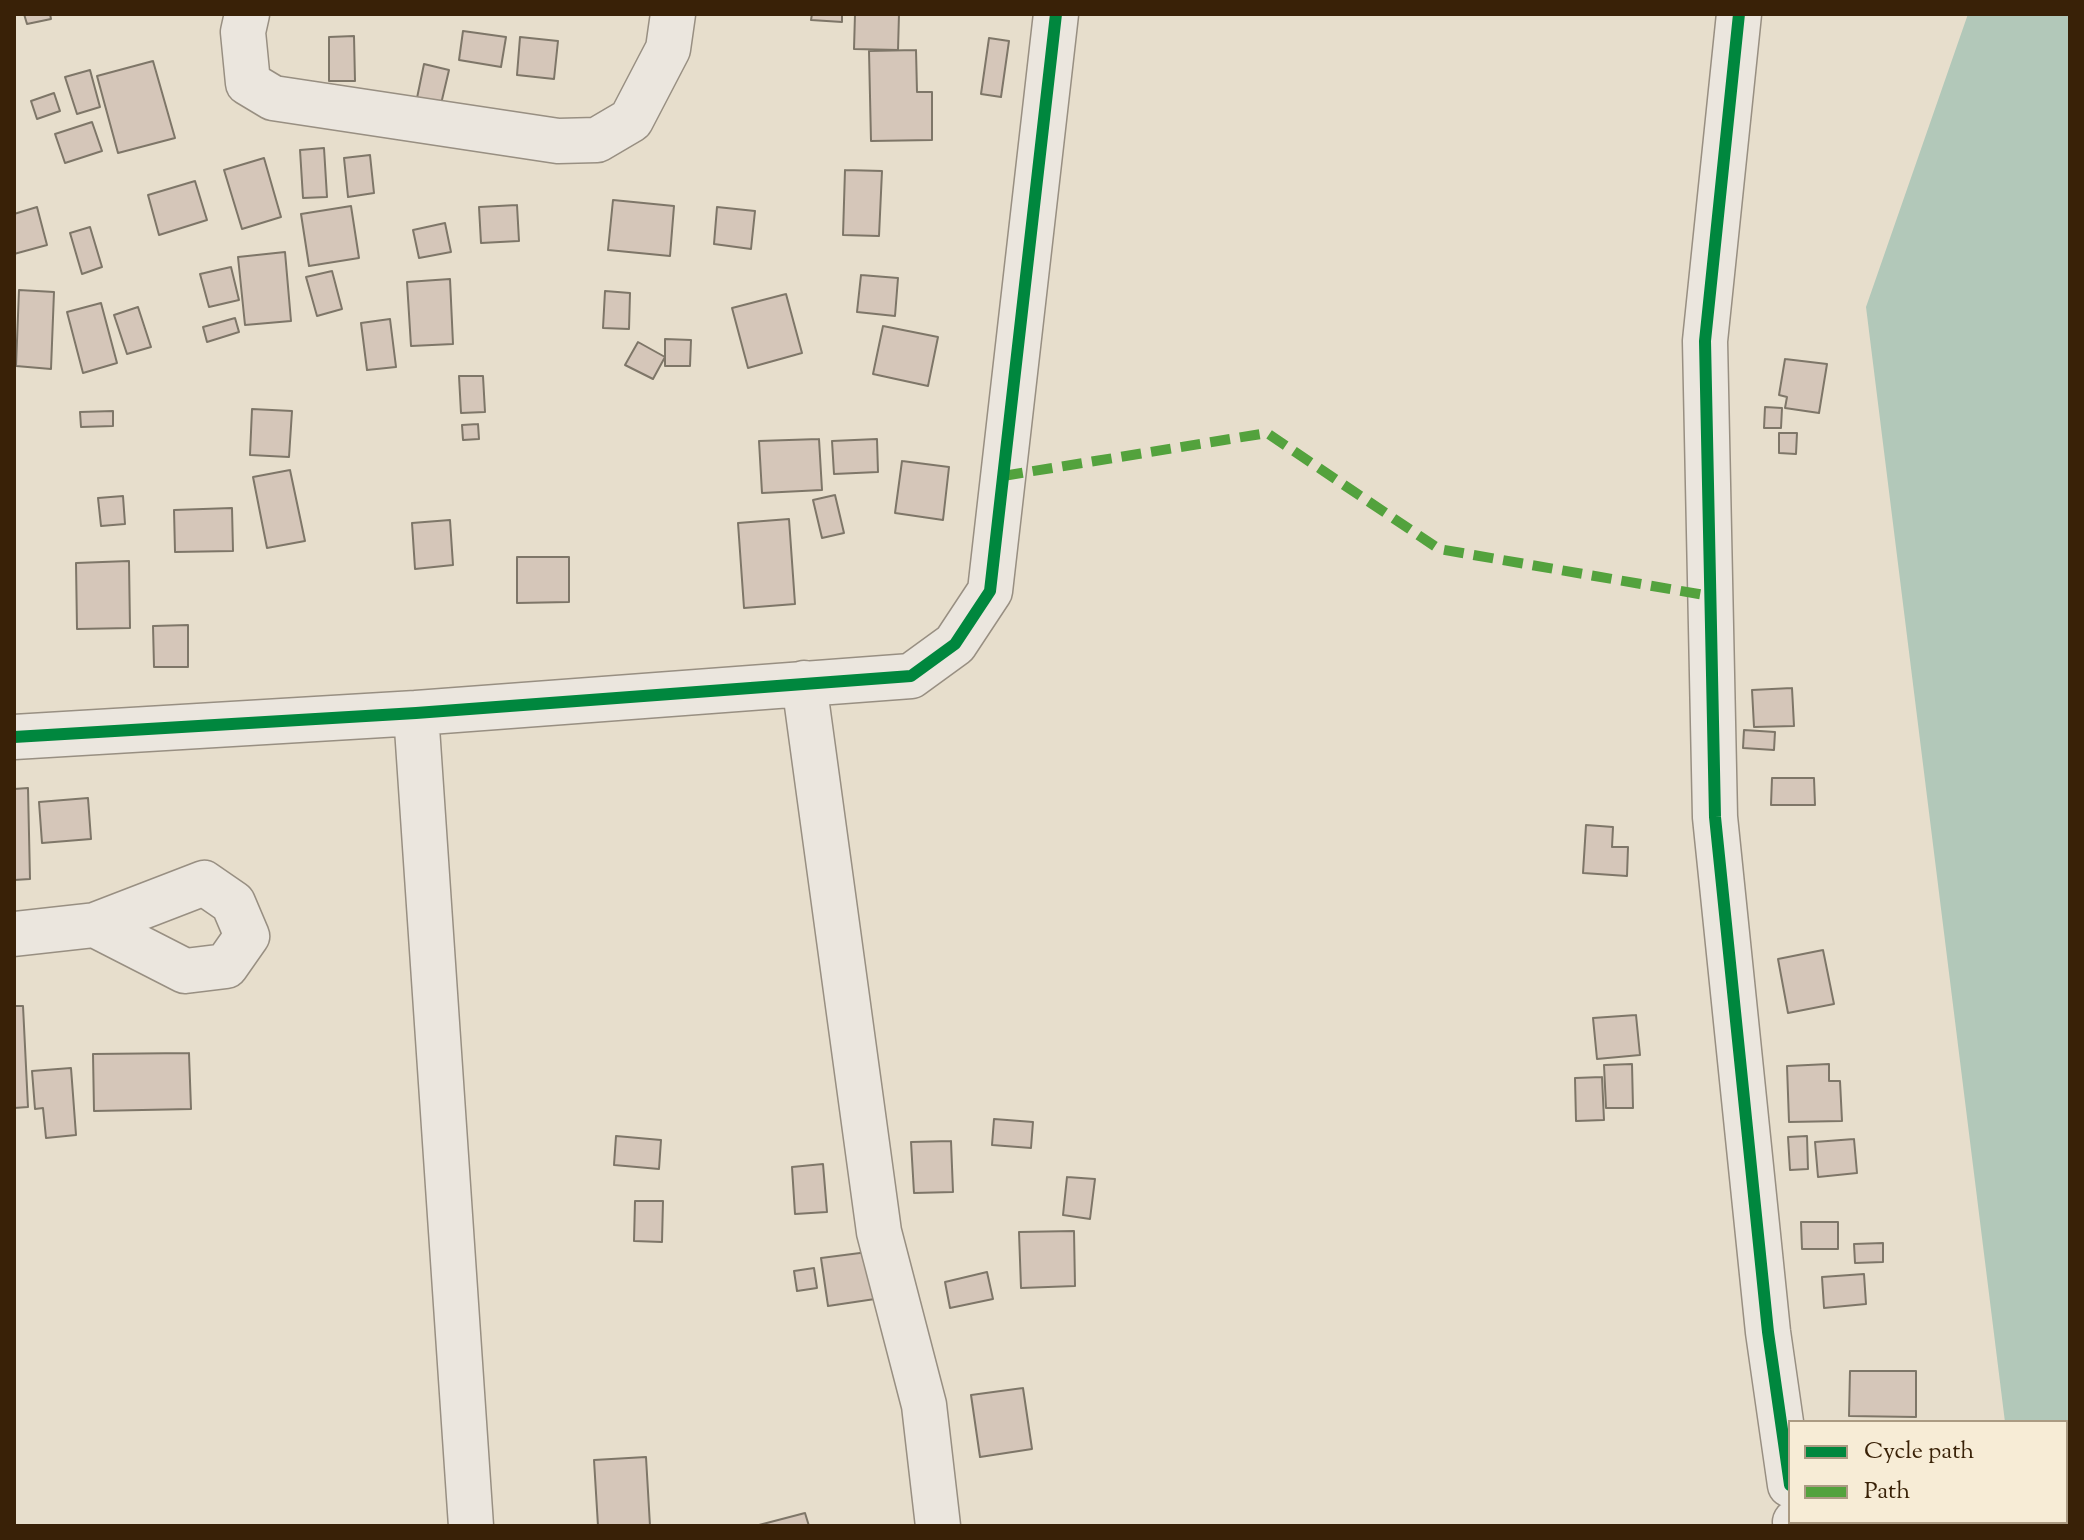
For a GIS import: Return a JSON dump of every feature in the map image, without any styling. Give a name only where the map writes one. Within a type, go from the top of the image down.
[{"type":"street","points":[[247,14],[243,32],[248,83],[273,98],[571,141],[597,140],[631,120],[668,49],[673,14]]},
{"type":"street","points":[[14,737],[416,713],[911,676],[955,644],[990,591],[1056,14]]},
{"type":"street","points":[[1739,14],[1705,341],[1715,817],[1768,1332],[1788,1471]]},
{"type":"street","points":[[804,683],[879,1232],[924,1405],[938,1526]]},
{"type":"street","points":[[416,713],[471,1526]]},
{"type":"street","points":[[14,934],[95,925]]},
{"type":"shaded area","points":[[1968,14],[2070,14],[2070,1526],[2024,1526],[2068,1524],[2068,1420],[2005,1420],[1866,307]]},
{"type":"building","points":[[24,14],[50,14],[51,19],[27,24]]},
{"type":"building","points":[[812,14],[842,14],[842,22],[811,20]]},
{"type":"building","points":[[855,14],[899,14],[898,50],[854,49]]},
{"type":"building","points":[[463,31],[506,37],[501,67],[459,60]]},
{"type":"building","points":[[354,36],[355,81],[329,81],[329,37]]},
{"type":"building","points":[[520,37],[558,41],[554,79],[517,75]]},
{"type":"building","points":[[989,38],[1009,41],[1001,97],[981,94]]},
{"type":"building","points":[[916,50],[917,92],[932,92],[932,140],[871,141],[869,51]]},
{"type":"building","points":[[153,61],[175,138],[118,153],[97,76]]},
{"type":"building","points":[[424,64],[449,70],[441,104],[417,98]]},
{"type":"building","points":[[90,70],[100,107],[77,114],[65,77]]},
{"type":"building","points":[[54,93],[60,111],[37,119],[31,101]]},
{"type":"building","points":[[92,122],[102,151],[65,163],[55,134]]},
{"type":"building","points":[[324,148],[327,197],[303,198],[300,150]]},
{"type":"building","points":[[370,155],[374,193],[348,197],[344,158]]},
{"type":"building","points":[[264,158],[281,217],[242,229],[224,170]]},
{"type":"building","points":[[845,170],[882,171],[879,236],[843,235]]},
{"type":"building","points":[[195,181],[207,220],[159,235],[148,195]]},
{"type":"building","points":[[613,200],[674,206],[670,256],[608,250]]},
{"type":"building","points":[[517,205],[519,241],[481,243],[479,207]]},
{"type":"building","points":[[351,206],[359,258],[309,266],[301,214]]},
{"type":"building","points":[[37,207],[47,245],[14,254],[14,214]]},
{"type":"building","points":[[717,207],[755,211],[751,249],[714,244]]},
{"type":"building","points":[[445,223],[451,252],[419,258],[413,230]]},
{"type":"building","points":[[90,227],[102,267],[82,274],[70,233]]},
{"type":"building","points":[[285,252],[291,321],[245,325],[238,257]]},
{"type":"building","points":[[231,267],[239,300],[209,307],[200,274]]},
{"type":"building","points":[[332,271],[342,309],[317,316],[306,277]]},
{"type":"building","points":[[861,275],[898,278],[895,316],[857,312]]},
{"type":"building","points":[[450,279],[453,344],[411,346],[407,282]]},
{"type":"building","points":[[19,290],[54,292],[51,369],[16,366]]},
{"type":"building","points":[[605,291],[630,293],[629,329],[603,328]]},
{"type":"building","points":[[786,294],[802,353],[748,368],[732,308]]},
{"type":"building","points":[[101,303],[117,363],[83,373],[67,312]]},
{"type":"building","points":[[138,307],[151,347],[127,354],[114,315]]},
{"type":"building","points":[[235,318],[239,332],[207,342],[203,327]]},
{"type":"building","points":[[390,319],[396,367],[367,370],[361,323]]},
{"type":"building","points":[[883,326],[938,337],[928,386],[873,374]]},
{"type":"building","points":[[665,339],[691,340],[690,366],[665,366]]},
{"type":"building","points":[[638,342],[665,357],[653,379],[625,365]]},
{"type":"building","points":[[1785,359],[1827,364],[1819,413],[1785,408],[1787,397],[1779,395]]},
{"type":"building","points":[[459,376],[483,376],[485,412],[461,413]]},
{"type":"building","points":[[1765,407],[1782,408],[1781,428],[1764,428]]},
{"type":"building","points":[[252,409],[292,411],[289,457],[250,455]]},
{"type":"building","points":[[113,411],[113,426],[81,427],[80,412]]},
{"type":"building","points":[[478,424],[479,439],[463,440],[462,425]]},
{"type":"building","points":[[1779,433],[1797,433],[1796,454],[1779,453]]},
{"type":"building","points":[[819,439],[822,490],[762,493],[759,441]]},
{"type":"building","points":[[877,439],[878,472],[834,474],[832,441]]},
{"type":"building","points":[[902,461],[949,467],[943,520],[895,513]]},
{"type":"building","points":[[290,470],[305,541],[267,548],[253,477]]},
{"type":"building","points":[[835,495],[844,533],[822,538],[813,500]]},
{"type":"building","points":[[123,496],[125,524],[101,526],[98,498]]},
{"type":"building","points":[[232,508],[233,551],[175,552],[174,510]]},
{"type":"building","points":[[789,519],[795,604],[744,608],[738,523]]},
{"type":"building","points":[[450,520],[453,565],[415,569],[412,523]]},
{"type":"building","points":[[517,557],[569,557],[569,602],[517,603]]},
{"type":"building","points":[[129,561],[130,628],[77,629],[76,563]]},
{"type":"building","points":[[188,625],[188,667],[154,667],[153,626]]},
{"type":"building","points":[[1792,688],[1794,726],[1754,727],[1752,690]]},
{"type":"building","points":[[1744,730],[1775,732],[1774,750],[1743,748]]},
{"type":"building","points":[[1772,778],[1814,778],[1815,805],[1771,805]]},
{"type":"building","points":[[28,788],[30,879],[14,880],[14,789]]},
{"type":"building","points":[[88,798],[91,839],[42,843],[39,802]]},
{"type":"building","points":[[1586,825],[1613,827],[1612,847],[1628,847],[1627,876],[1583,873]]},
{"type":"building","points":[[1823,950],[1834,1004],[1788,1013],[1778,959]]},
{"type":"building","points":[[14,1006],[23,1006],[28,1107],[14,1108]]},
{"type":"building","points":[[1636,1015],[1640,1055],[1597,1059],[1593,1018]]},
{"type":"building","points":[[189,1053],[191,1109],[94,1111],[93,1054]]},
{"type":"building","points":[[1632,1064],[1633,1108],[1606,1108],[1604,1065]]},
{"type":"building","points":[[1829,1064],[1829,1081],[1840,1081],[1842,1121],[1789,1122],[1787,1066]]},
{"type":"building","points":[[71,1068],[76,1135],[46,1138],[43,1108],[35,1109],[32,1071]]},
{"type":"building","points":[[1602,1077],[1604,1120],[1576,1121],[1575,1078]]},
{"type":"building","points":[[994,1119],[1033,1122],[1031,1148],[992,1145]]},
{"type":"building","points":[[616,1136],[661,1140],[659,1169],[614,1165]]},
{"type":"building","points":[[1807,1136],[1808,1169],[1790,1170],[1788,1137]]},
{"type":"building","points":[[1854,1139],[1857,1173],[1818,1177],[1815,1142]]},
{"type":"building","points":[[951,1141],[953,1192],[914,1193],[911,1142]]},
{"type":"building","points":[[823,1164],[827,1212],[795,1214],[792,1167]]},
{"type":"building","points":[[1067,1177],[1095,1179],[1090,1219],[1063,1215]]},
{"type":"building","points":[[635,1201],[663,1201],[662,1242],[634,1241]]},
{"type":"building","points":[[1801,1222],[1838,1222],[1838,1249],[1802,1249]]},
{"type":"building","points":[[1074,1231],[1075,1286],[1021,1288],[1019,1232]]},
{"type":"building","points":[[1883,1243],[1883,1262],[1855,1263],[1854,1244]]},
{"type":"building","points":[[868,1252],[875,1299],[828,1306],[821,1258]]},
{"type":"building","points":[[814,1268],[817,1288],[797,1291],[794,1271]]},
{"type":"building","points":[[987,1272],[993,1299],[950,1308],[945,1282]]},
{"type":"building","points":[[1864,1274],[1866,1304],[1824,1308],[1822,1277]]},
{"type":"building","points":[[1850,1371],[1916,1371],[1916,1417],[1849,1416]]},
{"type":"building","points":[[1023,1388],[1032,1449],[980,1457],[971,1395]]},
{"type":"building","points":[[646,1457],[650,1526],[598,1526],[594,1460]]},
{"type":"building","points":[[805,1513],[809,1526],[759,1525]]},
{"type":"marked path","points":[[1003,476],[1267,433],[1439,549],[1710,596]]},
{"type":"cycle path","points":[[14,737],[416,713],[911,676],[955,644],[990,591],[1056,14]]},
{"type":"cycle path","points":[[1739,14],[1705,341],[1715,817],[1768,1332],[1788,1471]]}]
